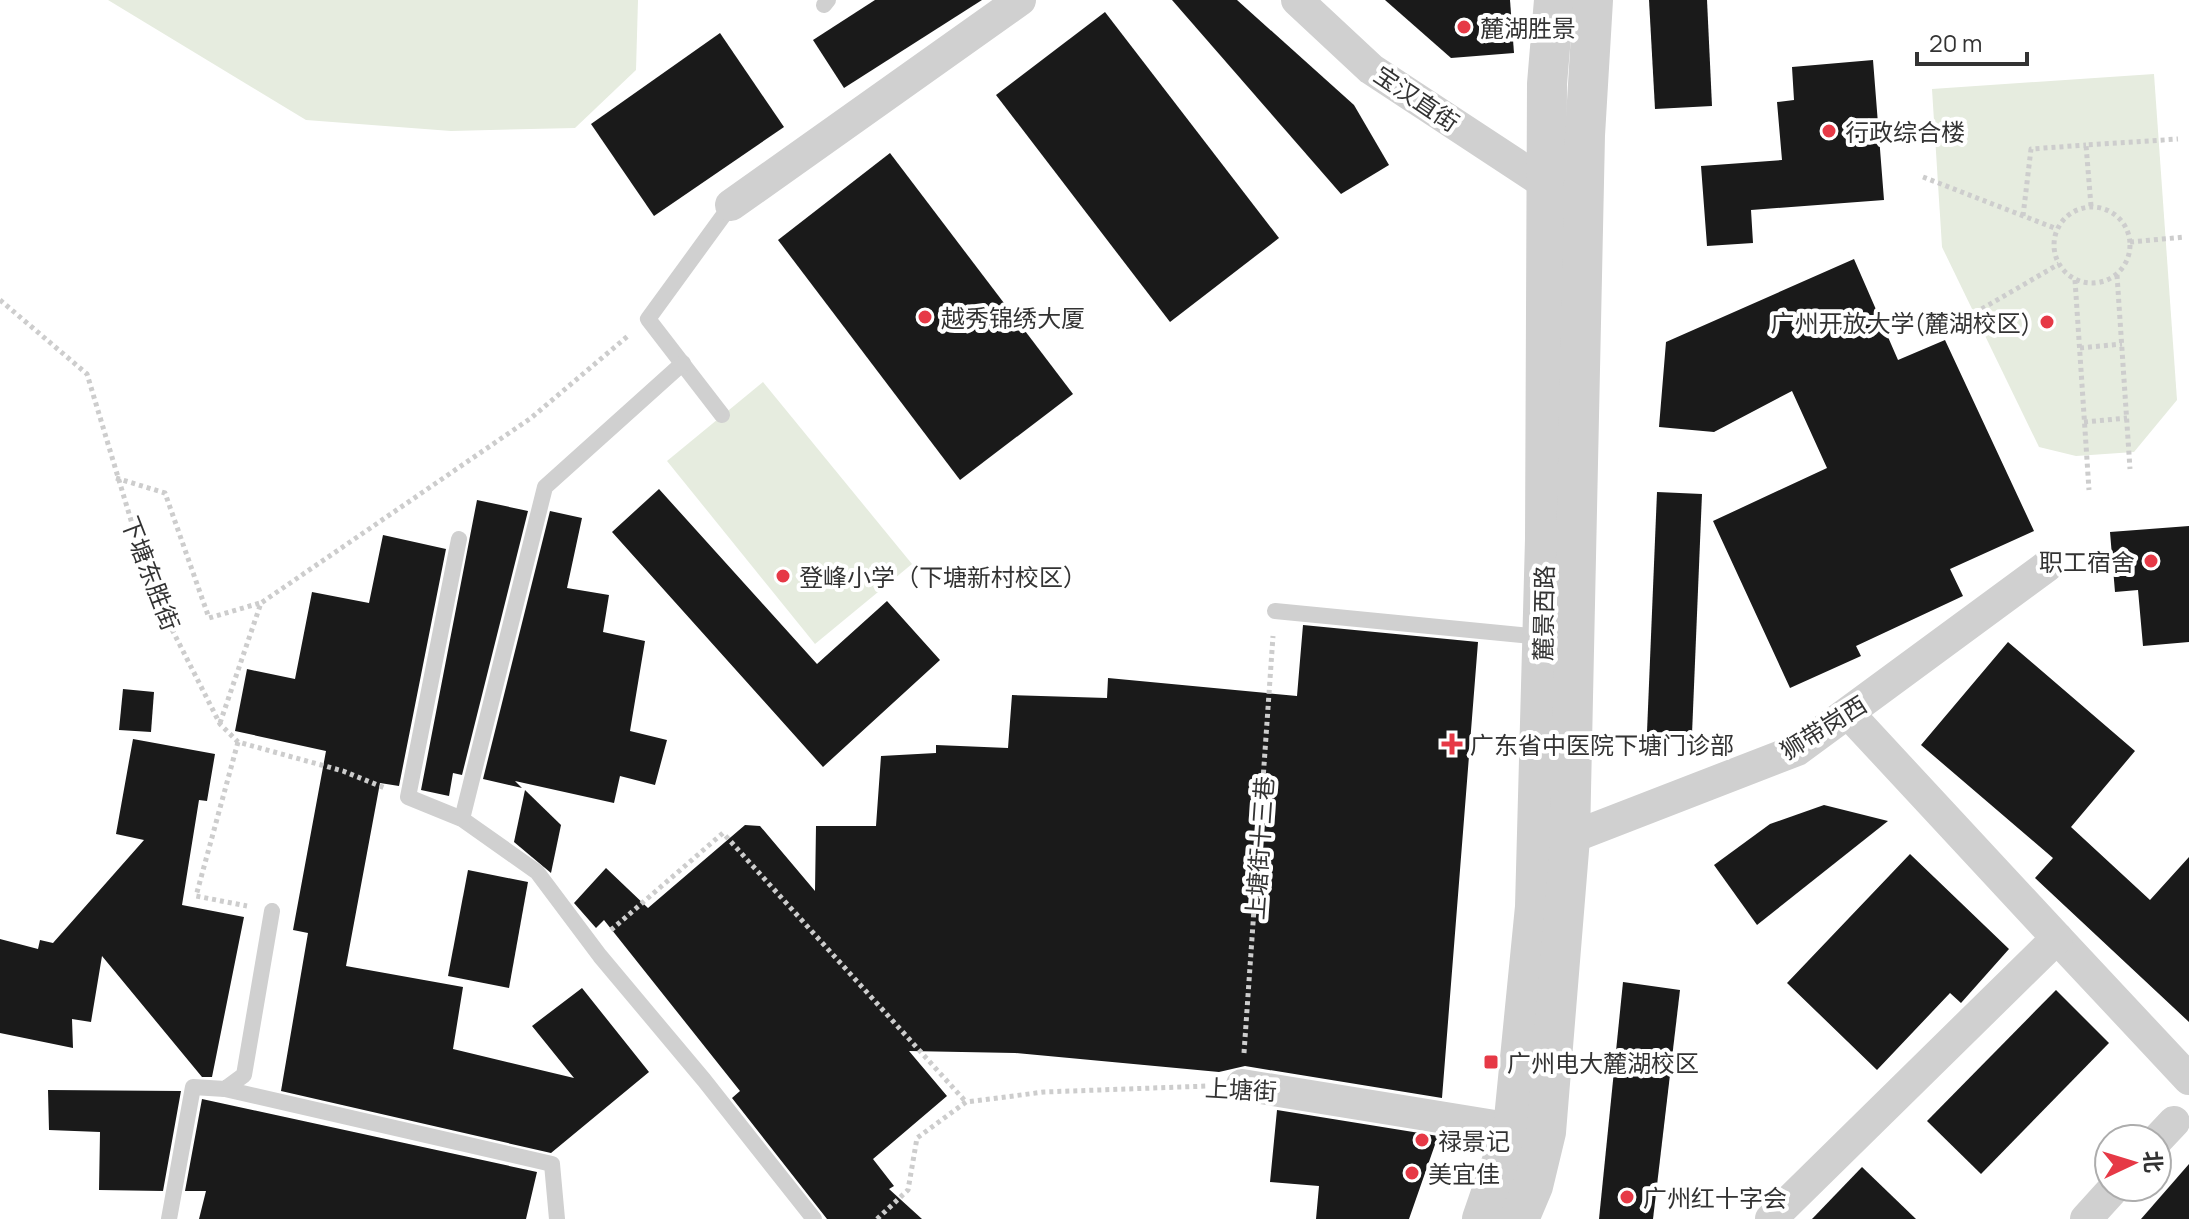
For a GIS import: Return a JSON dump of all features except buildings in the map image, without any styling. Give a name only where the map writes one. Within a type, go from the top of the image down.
[{"type":"street","points":[[731,205],[1020,0]]},
{"type":"street","name":"宝汉直街","points":[[1297,0],[1371,69],[1546,184]]},
{"type":"street","name":"麓景西路","points":[[1482,1219],[1513,1129],[1535,907],[1542,637],[1547,84],[1554,0]]},
{"type":"street","name":"麓景西路","points":[[1519,1219],[1533,1186],[1546,1132],[1554,1069],[1570,838],[1585,135],[1593,0]]},
{"type":"street","name":"狮带岗西","points":[[1570,838],[1797,750],[2047,566]]},
{"type":"street","points":[[1849,714],[2189,1079]]},
{"type":"street","points":[[1771,1219],[2057,938]]},
{"type":"street","name":"上塘街","points":[[1242,1085],[1513,1129]]},
{"type":"street","points":[[2086,1219],[2100,1203]]},
{"type":"lane","points":[[722,415],[648,319],[731,205]]},
{"type":"lane","points":[[462,819],[545,487],[683,363]]},
{"type":"lane","points":[[459,539],[408,797],[462,819],[537,872],[592,946],[814,1219]]},
{"type":"lane","points":[[1275,611],[1542,637]]},
{"type":"lane","points":[[225,1089],[244,1075],[272,911]]},
{"type":"lane","points":[[169,1219],[193,1087],[225,1089],[552,1164],[557,1219]]},
{"type":"path","points":[[2023,216],[2031,149],[2178,139]]},
{"type":"path","points":[[2086,145],[2091,206]]},
{"type":"path","points":[[1923,177],[2057,229]]},
{"type":"path","points":[[2091,206],[2107,209],[2118,217],[2130,242],[2129,256],[2117,275],[2098,283],[2075,279],[2059,264],[2054,252],[2057,229],[2075,211],[2091,206]]},
{"type":"path","points":[[2130,242],[2185,237]]},
{"type":"path","points":[[1961,321],[2059,264]]},
{"type":"path","points":[[2117,275],[2130,469]]},
{"type":"path","points":[[2075,279],[2089,490]]},
{"type":"path","name":"下塘东胜街","points":[[0,300],[87,374],[152,590],[220,724],[238,742],[343,771],[408,797]]},
{"type":"path","points":[[116,478],[165,493],[209,618],[261,603],[531,418],[648,319]]},
{"type":"path","points":[[2080,348],[2122,344]]},
{"type":"path","points":[[2084,422],[2127,418]]},
{"type":"path","points":[[220,724],[261,603]]},
{"type":"path","name":"上塘街十三巷","points":[[1242,1085],[1275,611]]},
{"type":"path","points":[[238,742],[196,896],[272,911]]},
{"type":"path","points":[[592,946],[723,833],[966,1102]]},
{"type":"path","name":"上塘街","points":[[877,1219],[908,1190],[917,1138],[966,1102],[1044,1092],[1242,1085]]},
{"type":"shaded area","points":[[108,0],[638,0],[636,70],[575,128],[451,131],[306,120]]},
{"type":"shaded area","points":[[2154,74],[2177,400],[2134,452],[2076,456],[2039,447],[1942,247],[1932,89]]},
{"type":"shaded area","points":[[763,382],[912,564],[815,644],[667,461]]},
{"type":"place","name":"麓湖胜景","points":[[1464,27]]},
{"type":"place","name":"行政综合楼","points":[[1829,131]]},
{"type":"place","name":"越秀锦绣大厦","points":[[925,317]]},
{"type":"place","name":"广州开放大学(麓湖校区)","points":[[2047,322]]},
{"type":"place","name":"职工宿舍","points":[[2151,561]]},
{"type":"place","name":"登峰小学（下塘新村校区）","points":[[783,576]]},
{"type":"place","name":"广东省中医院下塘门诊部","points":[[1452,744]]},
{"type":"place","name":"广州电大麓湖校区","points":[[1491,1062]]},
{"type":"place","name":"禄景记","points":[[1422,1140]]},
{"type":"place","name":"美宜佳","points":[[1412,1173]]},
{"type":"place","name":"广州红十字会","points":[[1627,1197]]}]
